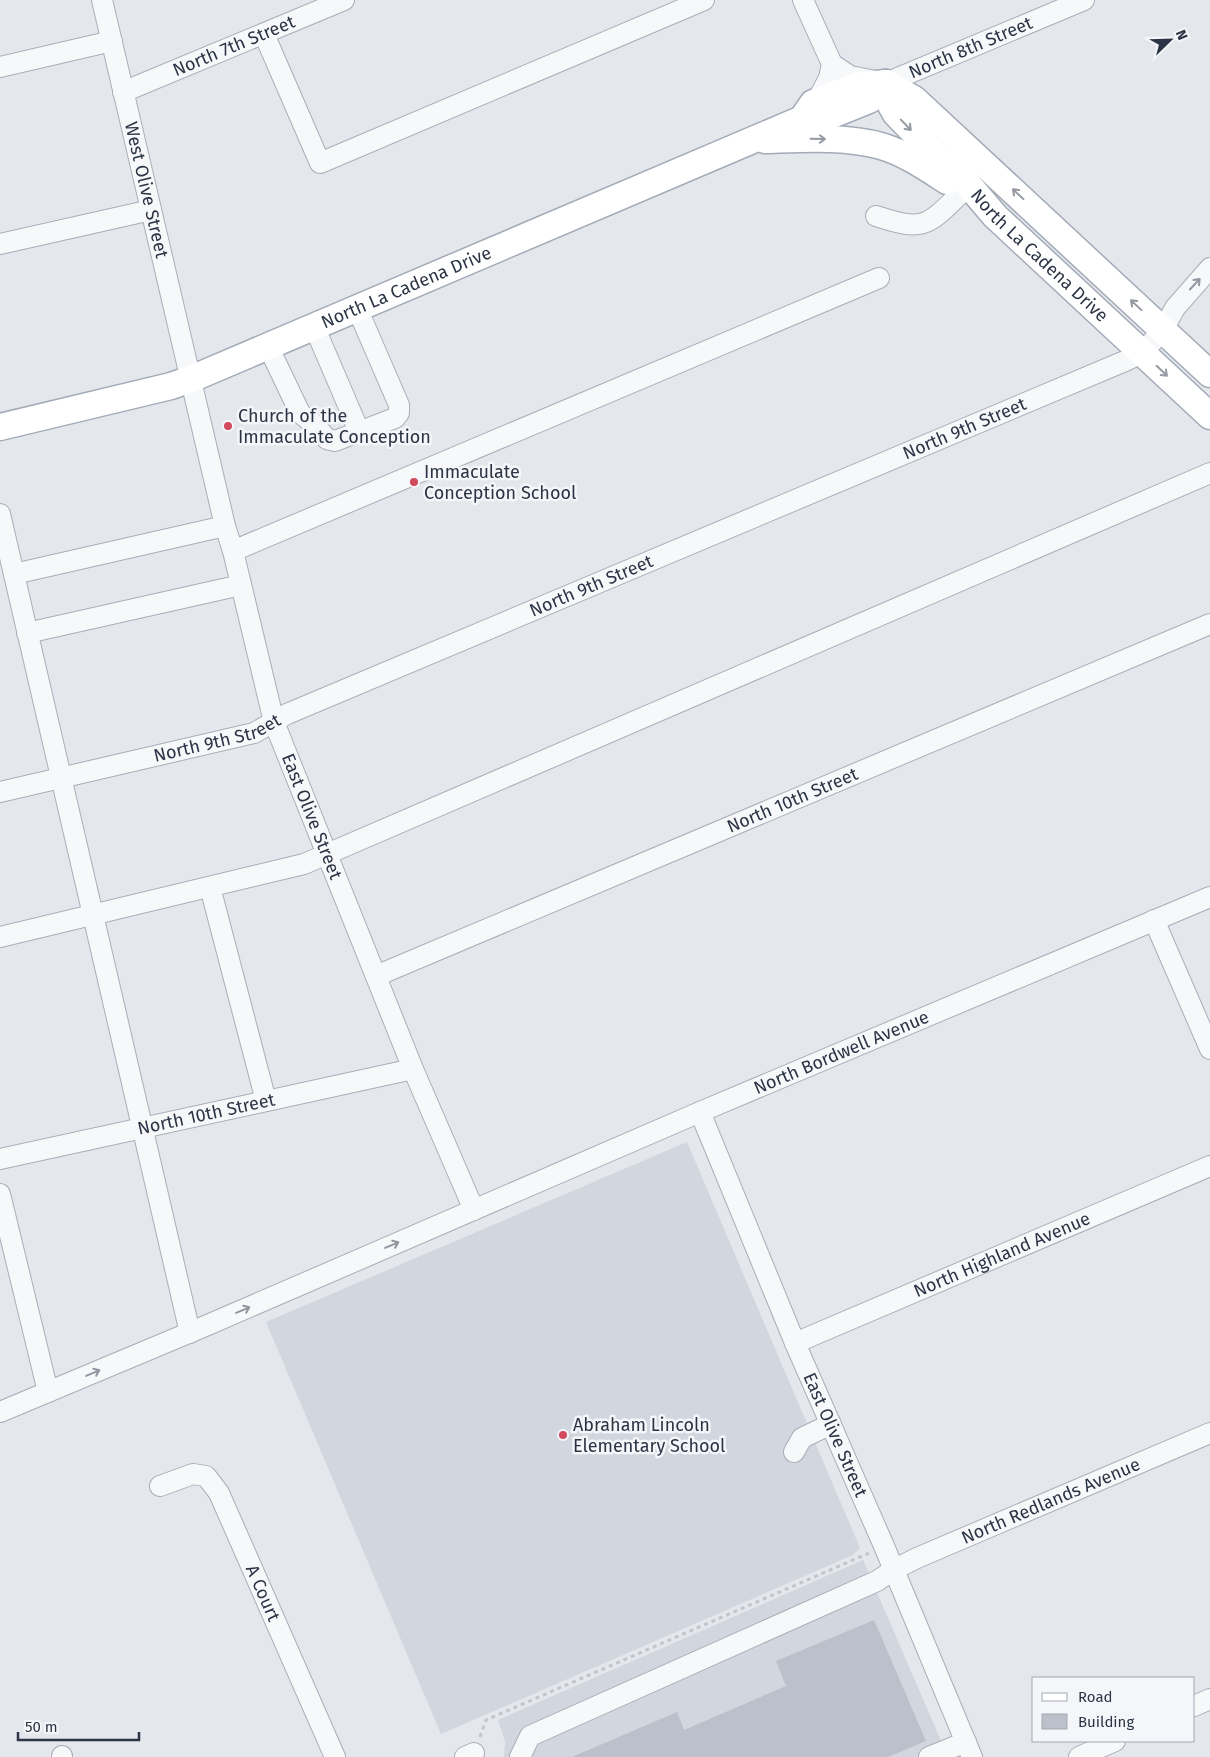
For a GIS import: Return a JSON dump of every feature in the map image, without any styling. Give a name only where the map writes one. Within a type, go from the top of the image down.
[{"type":"main road","name":"North La Cadena Drive","points":[[0,427],[171,386],[191,379],[752,140],[809,110],[822,119],[869,100],[886,82]]},
{"type":"main road","name":"North La Cadena Drive","points":[[886,82],[888,100],[896,114],[932,151],[961,176],[995,216],[1210,416]]},
{"type":"main road","name":"North La Cadena Drive","points":[[886,82],[914,99],[1210,374]]},
{"type":"main road","points":[[752,140],[839,140],[882,147],[922,164],[995,216]]},
{"type":"street","name":"West Olive Street","points":[[102,0],[191,379]]},
{"type":"street","name":"North 7th Street","points":[[123,92],[344,0]]},
{"type":"street","points":[[264,34],[320,163],[704,0]]},
{"type":"street","points":[[803,0],[832,64],[850,76],[886,82]]},
{"type":"street","name":"North 8th Street","points":[[886,82],[1084,0]]},
{"type":"street","points":[[0,67],[112,41]]},
{"type":"street","points":[[809,110],[829,78],[832,64]]},
{"type":"street","points":[[876,216],[900,224],[921,225],[934,219],[962,192]]},
{"type":"street","points":[[0,244],[151,210]]},
{"type":"street","name":"North 9th Street","points":[[0,792],[254,734],[286,714],[1142,353],[1163,330],[1175,308],[1210,268]]},
{"type":"street","points":[[233,551],[879,278]]},
{"type":"street","points":[[268,346],[300,413],[315,425],[327,439],[335,441],[395,418],[399,413],[399,405],[357,308]]},
{"type":"street","points":[[314,326],[359,431]]},
{"type":"street","name":"East Olive Street","points":[[191,379],[225,526],[233,551],[274,722],[413,1068],[474,1210]]},
{"type":"street","points":[[0,937],[304,864],[1210,473]]},
{"type":"street","points":[[0,514],[190,1333]]},
{"type":"street","points":[[14,574],[225,526]]},
{"type":"street","points":[[28,633],[241,585]]},
{"type":"street","name":"North 10th Street","points":[[376,976],[1210,624]]},
{"type":"street","points":[[210,886],[266,1101]]},
{"type":"street","name":"North Bordwell Avenue","points":[[0,1412],[190,1333],[700,1112],[1210,897]]},
{"type":"street","points":[[1154,920],[1210,1049]]},
{"type":"street","name":"North 10th Street","points":[[0,1159],[413,1068]]},
{"type":"street","name":"East Olive Street","points":[[700,1112],[795,1343],[884,1546],[969,1749]]},
{"type":"street","name":"North Highland Avenue","points":[[795,1343],[1210,1166]]},
{"type":"street","points":[[0,1194],[48,1392]]},
{"type":"street","points":[[794,1452],[802,1438],[831,1424]]},
{"type":"street","name":"North Redlands Avenue","points":[[520,1757],[530,1736],[878,1581],[893,1570],[916,1558],[1210,1433]]},
{"type":"street","name":"A Court","points":[[160,1486],[193,1474],[206,1476],[219,1493],[335,1757]]},
{"type":"street","points":[[1195,1706],[1210,1699]]},
{"type":"street","points":[[1079,1757],[1114,1742]]},
{"type":"street","points":[[928,1757],[969,1749]]},
{"type":"path","points":[[470,1755],[486,1720],[884,1546]]},
{"type":"shaded area","name":"Abraham Lincoln Elementary School","points":[[687,1142],[860,1548],[853,1555],[441,1734],[266,1322]]},
{"type":"shaded area","points":[[863,1560],[948,1757],[504,1757],[505,1741],[498,1720]]},
{"type":"building","points":[[874,1620],[926,1741],[888,1757],[572,1757],[677,1712],[684,1730],[786,1686],[776,1661]]},
{"type":"place","name":"Church of the Immaculate Conception","points":[[228,426]]},
{"type":"place","name":"Immaculate Conception School","points":[[414,482]]},
{"type":"place","name":"Abraham Lincoln Elementary School","points":[[563,1435]]}]
